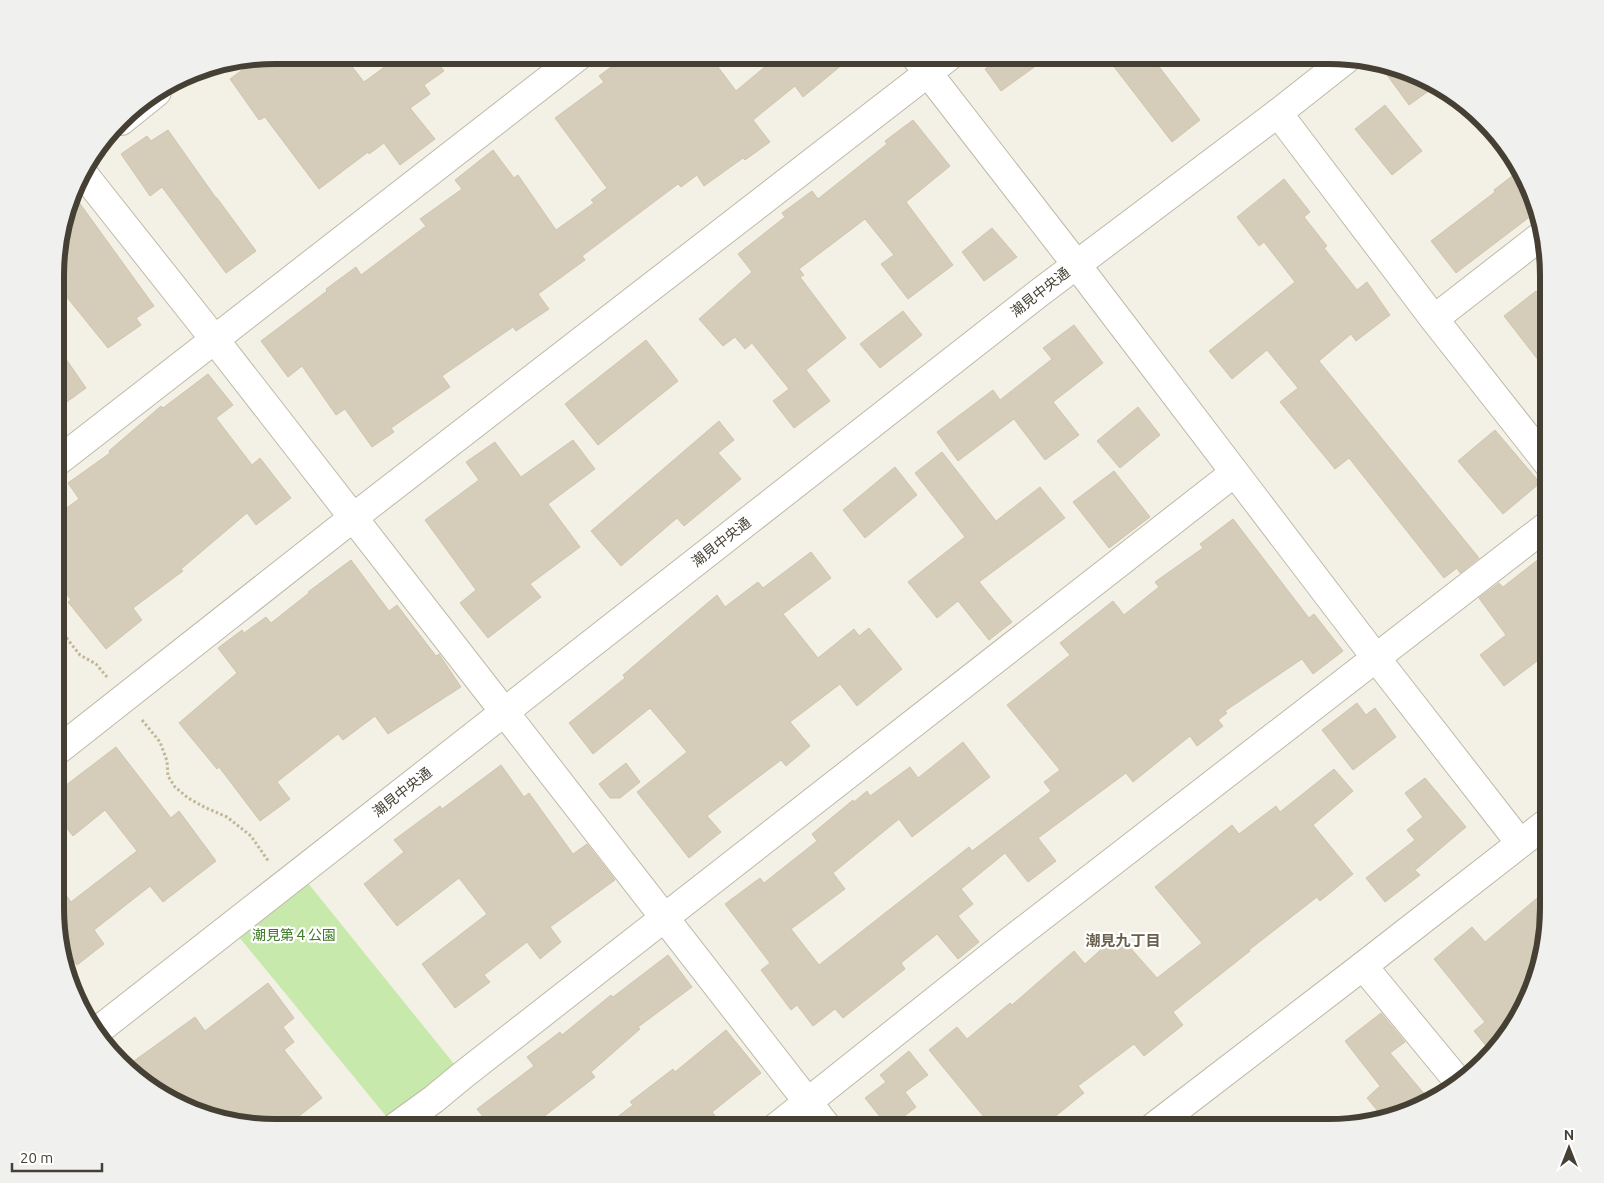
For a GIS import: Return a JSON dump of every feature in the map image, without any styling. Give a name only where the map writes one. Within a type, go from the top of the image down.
[{"type":"street","points":[[64,457],[568,64]]},
{"type":"street","points":[[64,745],[354,517],[921,64],[1520,843]]},
{"type":"street","name":"潮見中央通","points":[[101,1028],[1076,264],[1340,64]]},
{"type":"street","points":[[1278,112],[1434,319],[1540,455]]},
{"type":"street","points":[[87,179],[354,517],[821,1119]]},
{"type":"street","points":[[1434,319],[1537,239]]},
{"type":"street","points":[[406,1119],[1234,473]]},
{"type":"street","points":[[786,1119],[1010,941],[1540,530]]},
{"type":"street","points":[[1164,1119],[1364,966],[1540,827]]},
{"type":"street","points":[[1364,966],[1455,1078]]},
{"type":"path","points":[[64,635],[80,655],[96,664],[160,742],[167,761],[168,776],[175,787],[188,798],[227,817],[251,836],[286,883]]},
{"type":"green space","name":"潮見第４公園","points":[[299,872],[463,1075],[405,1119],[388,1119],[230,926]]},
{"type":"building","points":[[261,64],[350,64],[364,82],[389,64],[439,64],[444,71],[424,85],[430,94],[410,108],[435,139],[400,165],[384,143],[369,154],[368,152],[319,189],[265,117],[259,120],[230,79],[247,66]]},
{"type":"building","points":[[615,64],[716,64],[736,91],[768,64],[843,64],[803,97],[795,86],[753,120],[770,142],[745,160],[743,158],[704,186],[697,175],[681,187],[678,184],[582,256],[585,260],[538,294],[549,309],[516,331],[513,327],[442,376],[450,387],[391,428],[394,432],[372,447],[345,409],[336,415],[302,366],[288,377],[261,341],[356,267],[361,275],[426,226],[420,219],[462,189],[455,180],[493,150],[514,178],[518,175],[556,230],[594,203],[591,200],[607,188],[555,118],[604,82],[599,76]]},
{"type":"building","points":[[992,64],[1038,64],[1001,91],[985,69]]},
{"type":"building","points":[[1112,64],[1157,64],[1200,120],[1172,142]]},
{"type":"building","points":[[1384,71],[1430,90],[1409,105]]},
{"type":"building","points":[[1385,105],[1422,151],[1392,175],[1355,129]]},
{"type":"building","points":[[913,120],[950,166],[906,202],[953,265],[908,299],[881,264],[894,255],[865,219],[799,269],[804,275],[800,277],[846,338],[806,370],[830,401],[794,428],[773,401],[789,389],[752,343],[745,349],[735,337],[723,346],[699,319],[752,272],[738,254],[785,217],[782,213],[812,191],[818,199],[887,144],[885,141]]},
{"type":"building","points":[[168,130],[256,251],[226,273],[162,187],[150,196],[121,154],[147,136],[151,141]]},
{"type":"building","points":[[1515,174],[1532,215],[1456,273],[1431,241],[1495,192],[1494,190]]},
{"type":"building","points":[[1284,179],[1310,212],[1304,217],[1327,246],[1324,248],[1357,290],[1367,282],[1390,315],[1356,341],[1351,334],[1319,361],[1479,558],[1460,573],[1457,568],[1444,578],[1349,458],[1335,469],[1280,402],[1298,388],[1267,350],[1232,379],[1209,351],[1295,282],[1264,242],[1259,246],[1237,217]]},
{"type":"building","points":[[78,200],[154,306],[136,318],[141,325],[108,348],[64,294],[66,247],[71,220]]},
{"type":"building","points":[[992,228],[1017,257],[984,281],[962,252]]},
{"type":"building","points":[[1536,291],[1540,296],[1540,362],[1504,316]]},
{"type":"building","points":[[903,311],[922,335],[880,368],[860,344]]},
{"type":"building","points":[[1074,325],[1103,363],[1053,402],[1079,435],[1045,460],[1014,419],[958,461],[937,432],[993,390],[1000,400],[1052,359],[1043,348]]},
{"type":"building","points":[[646,340],[678,381],[598,445],[565,404]]},
{"type":"building","points":[[64,356],[86,388],[64,404]]},
{"type":"building","points":[[208,374],[233,405],[216,418],[252,465],[260,458],[291,498],[256,525],[247,513],[181,569],[183,571],[133,608],[142,620],[106,649],[68,602],[71,600],[64,590],[64,510],[79,499],[68,483],[110,453],[109,451],[161,406],[163,408]]},
{"type":"building","points":[[1138,407],[1160,435],[1120,468],[1097,441]]},
{"type":"building","points":[[719,421],[734,440],[718,453],[741,479],[684,526],[677,518],[621,566],[591,531]]},
{"type":"building","points":[[1495,430],[1540,483],[1503,514],[1458,461]]},
{"type":"building","points":[[573,440],[595,469],[548,504],[580,547],[530,584],[541,597],[488,638],[460,603],[476,590],[425,520],[479,480],[466,462],[495,442],[521,477]]},
{"type":"building","points":[[942,452],[996,521],[1040,487],[1065,518],[979,582],[1012,622],[989,640],[958,601],[937,618],[908,582],[965,537],[915,473]]},
{"type":"building","points":[[895,467],[917,495],[865,538],[843,510]]},
{"type":"building","points":[[1114,471],[1150,517],[1109,548],[1073,502]]},
{"type":"building","points":[[1233,519],[1309,618],[1314,614],[1343,651],[1313,674],[1302,659],[1225,711],[1227,713],[1218,720],[1223,726],[1197,746],[1190,736],[1133,782],[1126,773],[1038,838],[1056,861],[1028,882],[1005,853],[961,889],[973,904],[958,916],[979,942],[958,959],[937,934],[901,963],[905,969],[843,1018],[835,1009],[813,1026],[797,1005],[791,1010],[761,970],[770,963],[725,904],[760,878],[764,883],[817,841],[812,834],[853,800],[854,802],[867,791],[870,796],[910,767],[918,778],[963,742],[990,777],[912,837],[899,819],[833,873],[845,889],[791,929],[819,965],[969,847],[972,851],[1051,791],[1044,782],[1060,770],[1007,705],[1070,655],[1060,643],[1113,601],[1124,615],[1159,587],[1155,582],[1203,548],[1200,544]]},
{"type":"building","points":[[811,552],[831,578],[783,614],[818,658],[854,629],[859,636],[869,628],[902,669],[857,706],[840,684],[790,722],[810,746],[786,766],[781,760],[707,816],[721,832],[689,858],[637,792],[687,752],[650,708],[593,754],[569,723],[625,678],[623,675],[717,595],[725,607],[758,582],[763,588]]},
{"type":"building","points":[[1540,558],[1540,623],[1538,625],[1540,628],[1540,659],[1504,686],[1480,655],[1506,635],[1479,598],[1499,583],[1503,587]]},
{"type":"building","points":[[351,560],[389,611],[397,605],[436,656],[439,654],[461,687],[388,734],[375,716],[343,740],[338,734],[277,782],[290,799],[260,821],[219,767],[217,769],[179,723],[237,673],[218,648],[242,630],[244,633],[266,617],[271,623]]},
{"type":"building","points":[[1357,703],[1366,715],[1375,708],[1396,737],[1353,770],[1322,730]]},
{"type":"building","points":[[116,747],[171,818],[179,811],[216,861],[163,902],[150,886],[94,930],[104,944],[77,965],[69,955],[68,949],[64,922],[64,892],[71,902],[137,851],[105,810],[73,836],[64,825],[64,787]]},
{"type":"building","points":[[626,763],[640,782],[620,798],[610,798],[599,784]]},
{"type":"building","points":[[501,765],[524,797],[529,793],[573,854],[587,844],[615,880],[550,927],[561,942],[540,959],[527,942],[484,975],[490,982],[455,1008],[422,964],[487,914],[459,878],[397,926],[364,884],[404,852],[394,840],[440,806],[442,809]]},
{"type":"building","points":[[1334,769],[1353,791],[1313,825],[1353,874],[1320,901],[1317,897],[1173,1012],[1183,1025],[1144,1056],[1134,1044],[1078,1086],[1084,1093],[1052,1119],[986,1119],[929,1050],[957,1027],[967,1039],[1010,1003],[1012,1005],[1074,951],[1085,964],[1118,934],[1157,978],[1202,943],[1155,887],[1232,825],[1239,834],[1276,806],[1280,812]]},
{"type":"building","points":[[1425,778],[1466,827],[1415,870],[1420,875],[1385,902],[1366,878],[1415,840],[1407,830],[1423,817],[1405,793]]},
{"type":"building","points":[[1540,896],[1540,922],[1529,976],[1512,1014],[1487,1048],[1474,1031],[1485,1022],[1434,959],[1472,927],[1485,942]]},
{"type":"building","points":[[668,955],[692,987],[638,1027],[640,1029],[591,1072],[595,1077],[541,1119],[485,1119],[477,1109],[534,1066],[527,1057],[560,1032],[562,1035],[611,995],[613,997]]},
{"type":"building","points":[[268,983],[294,1018],[283,1027],[294,1042],[284,1050],[322,1098],[295,1119],[261,1119],[234,1115],[207,1108],[169,1091],[146,1076],[132,1063],[195,1017],[205,1031]]},
{"type":"building","points":[[1381,1013],[1405,1042],[1390,1053],[1426,1096],[1379,1113],[1367,1098],[1380,1086],[1345,1041]]},
{"type":"building","points":[[726,1030],[761,1073],[712,1112],[718,1119],[615,1119],[633,1105],[630,1102],[673,1069],[675,1072]]},
{"type":"building","points":[[909,1051],[928,1075],[905,1092],[916,1107],[901,1119],[882,1119],[865,1098],[886,1082],[880,1075]]},
{"type":"district","name":"潮見九丁目","points":[[1123,941]]}]
